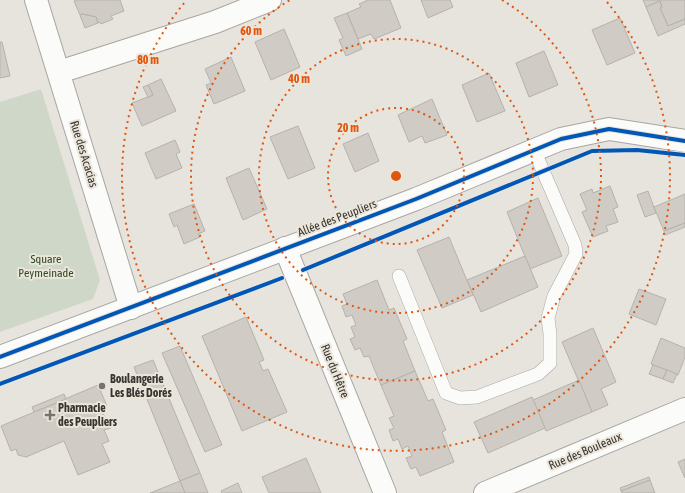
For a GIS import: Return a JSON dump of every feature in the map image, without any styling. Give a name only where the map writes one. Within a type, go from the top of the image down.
[{"type":"street","name":"Rue des Acacias","points":[[36,0],[131,308]]},
{"type":"street","points":[[59,72],[214,22],[270,0]]},
{"type":"street","name":"Allée des Peupliers","points":[[0,358],[416,199],[561,139],[609,129],[685,141]]},
{"type":"street","name":"Rue du Hêtre","points":[[285,248],[385,493]]},
{"type":"street","name":"Rue des Bouleaux","points":[[485,493],[685,409]]},
{"type":"lane","points":[[399,276],[446,392],[460,398],[477,397],[538,374],[550,363],[550,334],[548,318],[554,296],[576,254],[575,245],[534,150]]},
{"type":"green space","name":"Square Peymeinade","points":[[41,89],[100,280],[93,299],[0,332],[0,102]]},
{"type":"building","points":[[120,0],[124,11],[111,16],[113,19],[101,24],[100,22],[98,23],[96,17],[82,14],[80,15],[74,1]]},
{"type":"building","points":[[368,0],[390,0],[401,28],[374,39],[371,34],[358,39],[347,13],[361,7],[359,4]]},
{"type":"building","points":[[421,0],[450,0],[453,7],[428,18]]},
{"type":"building","points":[[643,0],[685,0],[685,19],[668,26],[660,8],[662,7],[660,1],[646,7]]},
{"type":"building","points":[[660,1],[662,7],[660,8],[668,26],[685,19],[685,24],[658,36],[646,7]]},
{"type":"building","points":[[347,13],[362,49],[346,56],[339,40],[343,38],[334,18]]},
{"type":"building","points":[[82,14],[96,17],[98,23],[85,28],[80,15]]},
{"type":"building","points":[[620,18],[635,53],[607,65],[592,30]]},
{"type":"building","points":[[284,29],[300,67],[271,80],[255,42]]},
{"type":"building","points":[[0,42],[2,42],[10,76],[0,78]]},
{"type":"building","points":[[544,51],[558,85],[529,97],[516,63]]},
{"type":"building","points":[[231,57],[245,91],[214,104],[206,85],[211,83],[205,69]]},
{"type":"building","points":[[489,73],[505,111],[477,122],[462,85]]},
{"type":"building","points":[[161,79],[176,111],[142,126],[132,103],[153,95],[148,85]]},
{"type":"building","points":[[148,85],[153,95],[148,97],[143,87]]},
{"type":"building","points":[[432,99],[447,135],[425,143],[422,136],[409,142],[398,115]]},
{"type":"building","points":[[298,126],[315,168],[288,179],[270,137]]},
{"type":"building","points":[[368,133],[379,161],[355,172],[343,144]]},
{"type":"building","points":[[175,140],[180,152],[176,154],[182,168],[156,179],[145,153]]},
{"type":"building","points":[[249,168],[267,209],[243,220],[226,178]]},
{"type":"building","points":[[610,186],[618,207],[613,209],[618,222],[606,226],[608,231],[593,237],[582,212],[587,210],[580,194],[592,189],[593,193]]},
{"type":"building","points":[[648,191],[656,213],[645,217],[637,195]]},
{"type":"building","points":[[685,194],[685,223],[664,231],[654,207]]},
{"type":"building","points":[[538,198],[562,256],[530,269],[507,212]]},
{"type":"building","points":[[194,204],[205,231],[198,234],[200,237],[184,244],[177,225],[174,227],[169,214]]},
{"type":"building","points":[[685,223],[685,227],[665,235],[664,231]]},
{"type":"building","points":[[449,237],[473,295],[442,308],[417,250]]},
{"type":"building","points":[[525,256],[538,287],[481,312],[467,280]]},
{"type":"building","points":[[377,280],[389,310],[394,308],[407,339],[403,341],[415,371],[381,385],[369,356],[364,357],[360,348],[355,350],[350,339],[355,337],[351,327],[356,325],[352,315],[346,317],[342,306],[347,304],[343,294]]},
{"type":"building","points":[[639,289],[666,299],[656,325],[629,314]]},
{"type":"building","points":[[246,317],[264,360],[259,362],[263,371],[268,369],[287,412],[242,431],[202,336]]},
{"type":"building","points":[[593,328],[616,382],[601,389],[608,405],[592,412],[562,342]]},
{"type":"building","points":[[661,338],[685,348],[685,357],[678,375],[651,364]]},
{"type":"building","points":[[180,346],[222,445],[205,452],[162,353]]},
{"type":"building","points":[[153,360],[200,473],[180,481],[134,367]]},
{"type":"building","points":[[653,365],[667,370],[663,379],[649,374]]},
{"type":"building","points":[[667,370],[677,374],[673,383],[663,379]]},
{"type":"building","points":[[415,371],[428,401],[433,399],[446,430],[442,432],[454,462],[420,476],[416,467],[411,469],[406,458],[412,456],[408,446],[402,449],[398,439],[393,441],[389,430],[394,428],[389,418],[394,416],[381,385]]},
{"type":"building","points":[[579,380],[592,412],[546,431],[533,400]]},
{"type":"building","points":[[98,385],[107,406],[100,408],[111,428],[104,430],[109,441],[102,444],[110,462],[78,475],[64,441],[26,457],[18,455],[16,449],[11,451],[1,426]]},
{"type":"building","points":[[64,394],[66,399],[34,412],[32,407]]},
{"type":"building","points":[[532,397],[545,428],[488,453],[474,422]]},
{"type":"building","points":[[306,458],[321,493],[269,493],[262,477]]},
{"type":"building","points":[[685,459],[685,478],[678,462]]},
{"type":"building","points":[[200,473],[208,493],[185,493],[180,481]]},
{"type":"building","points":[[649,477],[650,480],[621,491],[620,488]]},
{"type":"building","points":[[650,480],[655,493],[622,493],[621,491]]},
{"type":"building","points":[[180,481],[185,493],[150,493]]},
{"type":"building","points":[[238,483],[242,493],[222,493],[221,491]]},
{"type":"cycle path","points":[[0,357],[416,199],[561,139],[609,129],[685,141]]},
{"type":"cycle path","points":[[303,270],[592,151],[637,150],[685,155]]},
{"type":"cycle path","points":[[0,384],[282,278]]},
{"type":"place","name":"Boulangerie Les Blés Dorés","points":[[102,386]]},
{"type":"place","name":"Pharmacie des Peupliers","points":[[50,415]]}]
